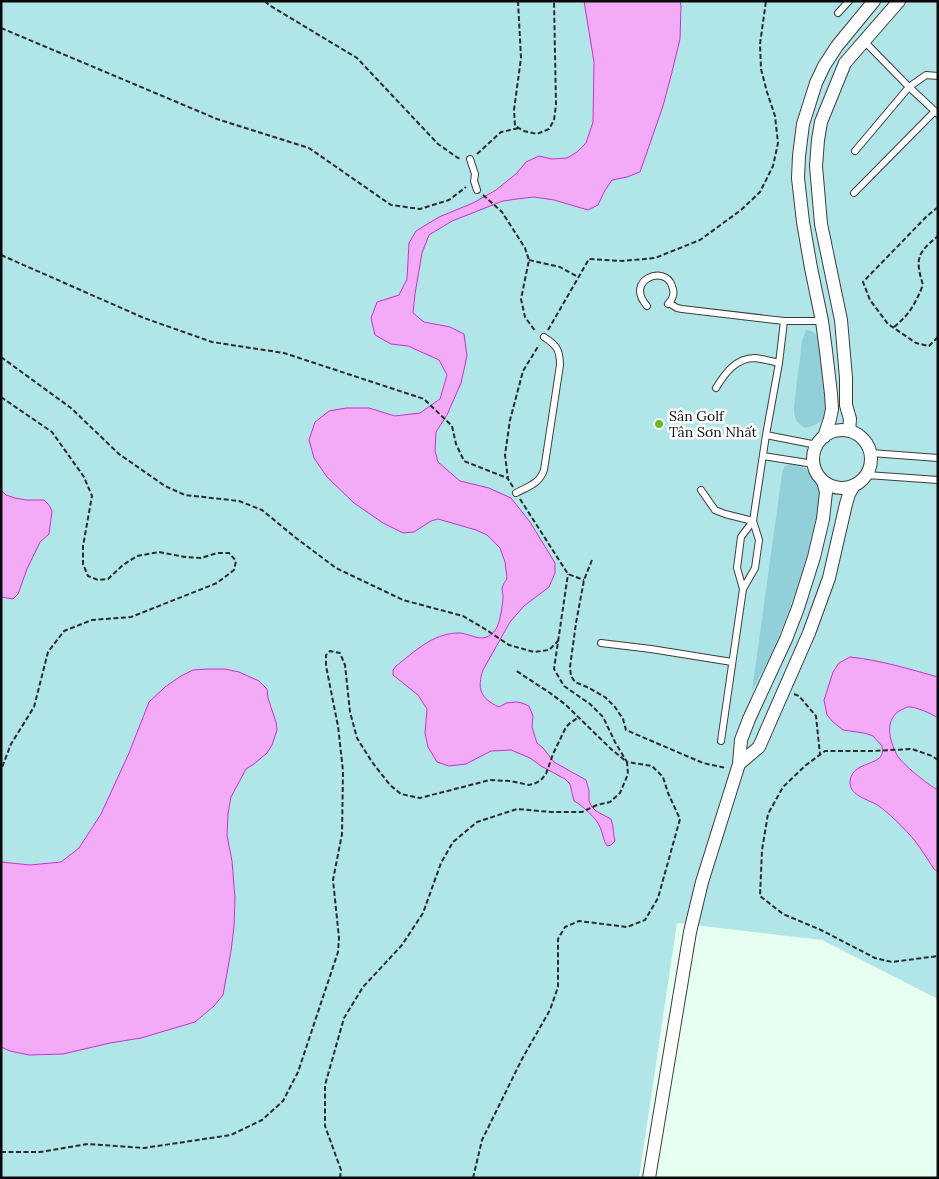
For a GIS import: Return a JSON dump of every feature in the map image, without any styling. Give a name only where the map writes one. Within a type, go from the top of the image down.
[{"type":"street","points":[[649,1178],[690,932],[702,882],[738,767],[741,740],[782,649],[798,608],[824,519],[826,492],[823,481],[817,473],[814,457],[830,419],[832,409],[822,321],[802,213],[798,178],[798,156],[803,124],[816,83],[824,66],[837,46],[874,1]]},
{"type":"street","points":[[849,430],[850,419],[846,405],[846,378],[841,320],[821,224],[816,166],[818,140],[821,122],[845,63],[894,3]]},
{"type":"street","points":[[816,83],[833,91]]},
{"type":"street","points":[[812,273],[830,268]]},
{"type":"street","points":[[821,441],[836,431],[849,430],[859,435],[867,443],[871,453],[870,468],[867,475],[859,483],[846,488],[838,488],[823,481]]},
{"type":"street","points":[[738,767],[759,746],[809,634],[829,578],[846,504],[854,485]]},
{"type":"street","points":[[782,649],[799,655]]},
{"type":"lane","points":[[838,13],[849,1]]},
{"type":"lane","points":[[854,193],[936,112],[864,41]]},
{"type":"lane","points":[[855,151],[909,87],[926,75],[938,76]]},
{"type":"lane","points":[[470,159],[475,174],[474,181],[477,190]]},
{"type":"lane","points":[[647,306],[641,299],[640,287],[648,277],[654,275],[666,278],[671,282],[674,294],[668,304],[677,308],[784,322],[822,321]]},
{"type":"lane","points":[[721,741],[743,589],[755,568],[757,559],[759,540],[753,521],[784,322]]},
{"type":"lane","points":[[516,493],[538,481],[542,477],[544,470],[560,365],[559,352],[554,344],[544,337]]},
{"type":"lane","points":[[716,388],[723,375],[732,366],[741,361],[754,358],[779,363]]},
{"type":"lane","points":[[766,435],[821,441]]},
{"type":"lane","points":[[871,453],[938,458]]},
{"type":"lane","points":[[762,456],[814,464]]},
{"type":"lane","points":[[867,475],[938,480]]},
{"type":"lane","points":[[701,490],[715,510],[730,516],[753,521]]},
{"type":"lane","points":[[743,589],[737,568],[741,537],[753,521]]},
{"type":"lane","points":[[601,643],[732,662]]},
{"type":"path","points":[[265,1],[358,58],[438,144],[458,158],[470,159],[482,151],[501,132],[519,128]]},
{"type":"path","points":[[518,1],[521,58],[514,110],[515,126],[524,131],[537,134],[549,129],[554,120],[556,105],[554,1]]},
{"type":"path","points":[[1,28],[217,119],[309,148],[391,204],[420,209],[448,200],[474,181]]},
{"type":"path","points":[[477,190],[502,212],[526,248],[529,260],[521,299],[525,317],[537,332]]},
{"type":"path","points":[[938,207],[863,282],[870,300],[888,324],[916,343],[929,346],[938,337]]},
{"type":"path","points":[[893,327],[904,319],[914,304],[923,285],[918,270],[919,256],[926,245],[938,236]]},
{"type":"path","points":[[1,255],[144,318],[212,342],[284,353],[424,399],[452,426],[456,444],[464,461],[508,479]]},
{"type":"path","points":[[529,260],[560,267],[579,277]]},
{"type":"path","points":[[1,358],[71,408],[119,454],[165,486],[185,495],[211,499],[240,500],[262,510],[336,568],[403,600],[463,616],[509,645],[534,652],[550,650],[559,640]]},
{"type":"path","points":[[1,397],[52,432],[84,477],[92,496],[83,546],[83,564],[88,576],[98,580],[108,579],[123,565],[137,556],[159,552],[201,558],[217,553],[229,554],[236,562],[234,570],[217,583],[131,617],[92,620],[64,630],[48,652],[34,707],[11,744],[1,770]]},
{"type":"path","points":[[592,560],[584,580],[576,623],[570,676],[575,682],[606,697],[623,719],[626,730],[703,763],[738,767]]},
{"type":"path","points":[[340,1178],[341,1170],[325,1126],[324,1085],[344,1018],[363,987],[402,945],[423,913],[441,864],[454,842],[476,822],[517,809],[582,812],[597,805],[610,802],[620,793],[628,774],[627,762],[603,717],[590,704],[564,686],[554,669],[568,574]]},
{"type":"path","points":[[1,1152],[40,1152],[88,1144],[144,1148],[231,1135],[262,1120],[283,1101],[298,1072],[338,952],[339,938],[332,880],[342,834],[343,771],[338,726],[326,666],[326,656],[330,651],[340,654],[345,665],[350,712],[357,738],[372,762],[390,785],[401,794],[420,798],[490,780],[510,781],[529,785],[536,783],[546,774],[566,727],[578,717]]},
{"type":"path","points":[[473,1178],[482,1140],[522,1058],[550,1010],[558,987],[558,938],[565,927],[579,921],[627,927],[645,920],[658,898],[680,819],[663,777],[652,766],[627,762],[550,693],[515,670]]},
{"type":"path","points":[[784,690],[798,696],[816,716],[820,755]]},
{"type":"path","points":[[938,760],[912,749],[825,751],[806,765],[783,787],[768,814],[762,850],[760,896],[783,914],[821,930],[875,958],[892,962],[938,956]]},
{"type":"shaded area","name":"Sân Golf Tân Sơn Nhất","points":[[1,1],[938,1],[938,999],[822,940],[677,923],[639,1178],[1,1178]]},
{"type":"shaded area","points":[[584,1],[680,1],[680,39],[663,106],[640,172],[612,180],[598,205],[588,210],[554,200],[534,197],[503,201],[452,221],[429,235],[422,253],[413,313],[424,322],[450,327],[464,334],[467,356],[461,383],[447,415],[436,432],[435,451],[438,462],[460,481],[489,488],[511,498],[530,522],[555,563],[555,573],[549,587],[524,606],[510,622],[483,670],[480,688],[488,700],[499,707],[506,703],[516,702],[529,706],[533,716],[532,727],[537,743],[554,762],[586,780],[589,801],[592,807],[611,819],[615,841],[607,846],[596,820],[574,801],[570,784],[530,758],[511,750],[491,751],[466,764],[449,766],[437,762],[428,747],[425,733],[427,709],[418,695],[393,675],[393,670],[396,666],[431,640],[457,633],[482,638],[491,634],[496,629],[502,608],[502,588],[507,578],[505,562],[500,548],[487,535],[438,519],[431,521],[414,532],[403,533],[383,523],[354,503],[327,477],[314,458],[309,440],[315,422],[329,411],[346,408],[369,408],[395,416],[420,413],[440,399],[447,375],[439,360],[408,346],[391,344],[375,335],[371,318],[377,302],[399,295],[407,279],[409,243],[416,231],[439,217],[473,203],[496,190],[517,173],[526,162],[539,156],[552,159],[567,158],[586,143],[593,122],[594,62]]},
{"type":"shaded area","points":[[806,330],[813,332],[821,342],[826,380],[826,410],[819,423],[805,428],[796,419],[794,406],[802,341]]},
{"type":"shaded area","points":[[797,462],[810,473],[819,488],[818,512],[787,616],[771,654],[752,691],[782,474],[784,467]]},
{"type":"shaded area","points":[[1,490],[6,495],[15,498],[44,500],[52,511],[49,534],[40,542],[18,594],[13,599],[1,597]]},
{"type":"shaded area","points":[[850,657],[938,677],[938,718],[928,712],[907,707],[892,719],[890,737],[897,755],[904,764],[938,790],[938,872],[898,822],[879,806],[861,797],[851,787],[851,776],[854,771],[879,758],[882,754],[882,746],[873,736],[843,730],[827,715],[824,700],[833,672],[839,663]]},
{"type":"shaded area","points":[[225,669],[239,672],[259,681],[267,689],[277,730],[267,753],[246,769],[231,797],[227,835],[232,861],[235,898],[234,927],[223,995],[214,1006],[195,1022],[141,1038],[63,1054],[29,1055],[1,1047],[1,862],[30,865],[61,862],[79,848],[101,814],[129,753],[149,702],[165,687],[181,676],[193,670]]},
{"type":"place","name":"Sân Golf Tân Sơn Nhất","points":[[659,424]]}]
